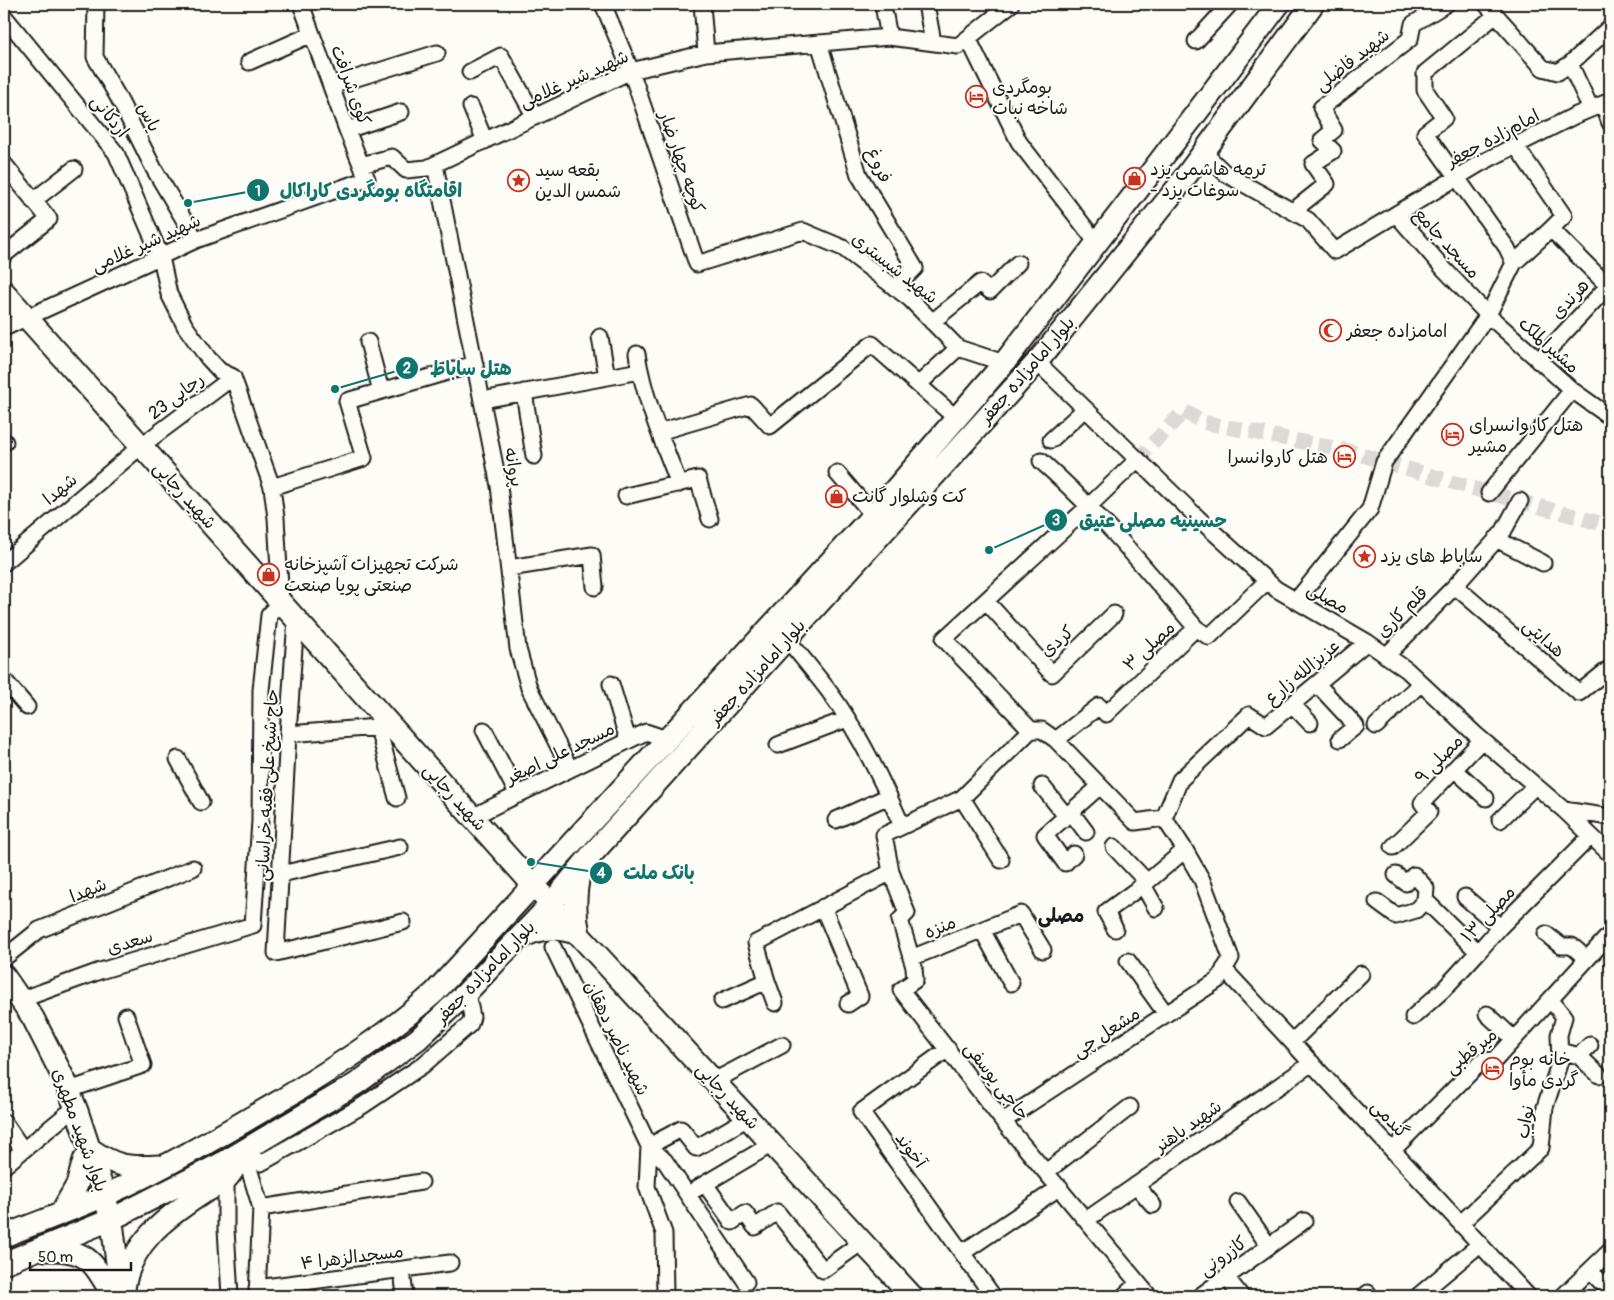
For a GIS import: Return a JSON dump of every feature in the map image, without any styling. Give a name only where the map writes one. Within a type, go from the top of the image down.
[{"type":"main road","name":"بلوار امامزاده جعفر","points":[[4,1236],[100,1198],[167,1166],[337,1066],[406,1018],[435,992],[873,514],[917,479],[1037,362],[1204,153],[1313,4]]},
{"type":"main road","name":"بلوار امامزاده جعفر","points":[[4,1263],[105,1222],[244,1152],[356,1084],[387,1062],[418,1039],[467,992],[551,904],[586,861],[787,639],[917,479],[956,418],[1004,363],[1097,243],[1272,6]]},
{"type":"main road","name":"شهید رجایی","points":[[4,292],[296,619],[384,727],[472,817],[912,1296]]},
{"type":"main road","points":[[518,940],[532,932],[547,928],[563,929],[579,934],[575,901],[586,861],[572,848],[575,839]]},
{"type":"main road","points":[[509,858],[525,861],[557,859]]},
{"type":"main road","points":[[509,858],[516,873],[518,889],[514,905]]},
{"type":"main road","name":"بلوار شهید مطهری","points":[[4,976],[12,998],[87,1154]]},
{"type":"main road","name":"بلوار شهید مطهری","points":[[12,998],[33,1018],[69,1090],[100,1198],[117,1296]]},
{"type":"main road","points":[[117,1296],[134,1258],[150,1233],[166,1218],[226,1179],[244,1152]]},
{"type":"main road","points":[[62,1213],[77,1185],[87,1154],[103,1158],[120,1166],[167,1166]]},
{"type":"main road","points":[[40,1250],[63,1249],[77,1252],[84,1256],[100,1271],[117,1296]]},
{"type":"street","points":[[4,10],[11,4]]},
{"type":"street","name":"یاس","points":[[96,4],[95,57],[118,97],[154,169],[196,240]]},
{"type":"street","name":"کوی شرافت","points":[[301,4],[367,179]]},
{"type":"street","name":"کوچه چهار ضار","points":[[603,4],[630,71],[698,264]]},
{"type":"street","points":[[702,4],[706,53]]},
{"type":"street","points":[[926,4],[932,42]]},
{"type":"street","name":"شهید شیر غلامی","points":[[361,165],[392,157],[406,170],[428,168],[630,71],[706,53],[889,37],[958,46],[1011,4]]},
{"type":"street","name":"شهید فاضلی","points":[[1293,211],[1327,184],[1313,164],[1333,151],[1322,140],[1334,130],[1321,108],[1410,39],[1413,24],[1446,4]]},
{"type":"street","points":[[883,5],[889,37]]},
{"type":"street","points":[[1196,41],[1220,7]]},
{"type":"street","points":[[1514,263],[1507,248],[1426,133],[1444,118],[1426,90],[1426,72],[1491,9],[1542,68],[1558,72],[1570,64],[1610,28]]},
{"type":"street","name":"اردکانی","points":[[4,16],[116,153],[161,256],[169,294],[185,326],[220,371],[233,377]]},
{"type":"street","points":[[249,62],[312,34]]},
{"type":"street","points":[[968,38],[1018,142],[1097,243]]},
{"type":"street","name":"فروغ","points":[[819,43],[859,175],[915,268],[895,288]]},
{"type":"street","points":[[331,86],[437,53]]},
{"type":"street","points":[[470,72],[501,56],[535,117]]},
{"type":"street","points":[[1570,64],[1602,105],[1610,123]]},
{"type":"street","name":"امام‌زاده جعفر","points":[[1396,214],[1479,164],[1602,105]]},
{"type":"street","points":[[472,107],[485,141]]},
{"type":"street","points":[[347,130],[401,112]]},
{"type":"street","points":[[1296,601],[1370,509],[1384,462],[1488,316],[1514,263],[1564,216],[1516,146]]},
{"type":"street","name":"مسجد جامع","points":[[1204,153],[1226,174],[1308,220],[1335,251],[1396,214],[1488,316]]},
{"type":"street","points":[[4,164],[49,219],[4,254]]},
{"type":"street","name":"پروانه","points":[[434,165],[476,364],[499,486],[518,649],[529,688],[570,769]]},
{"type":"street","points":[[33,200],[74,169]]},
{"type":"street","name":"شهید شیر غلامی","points":[[4,328],[196,240],[367,179]]},
{"type":"street","name":"هرندی","points":[[1538,360],[1608,286],[1551,229]]},
{"type":"street","name":"شهید شبستری","points":[[698,264],[803,231],[843,248],[910,299],[958,348],[1004,363]]},
{"type":"street","points":[[932,322],[980,283],[990,291],[1018,264]]},
{"type":"street","name":"مشیرالملک","points":[[1488,316],[1572,390],[1610,417]]},
{"type":"street","points":[[600,337],[607,377]]},
{"type":"street","points":[[368,342],[381,391]]},
{"type":"street","points":[[659,432],[751,405],[770,426],[872,344],[956,418]]},
{"type":"street","points":[[918,385],[958,348]]},
{"type":"street","points":[[637,354],[640,371],[659,432],[679,484]]},
{"type":"street","name":"مصلی","points":[[1037,362],[1198,518],[1276,589],[1367,642],[1407,670],[1482,740],[1564,810],[1610,854]]},
{"type":"street","points":[[272,486],[364,458],[347,401],[476,364]]},
{"type":"street","points":[[482,400],[640,371]]},
{"type":"street","points":[[233,377],[272,486],[276,518],[281,603]]},
{"type":"street","name":"رجایی 23","points":[[141,446],[233,377]]},
{"type":"street","points":[[1489,493],[1572,390]]},
{"type":"street","points":[[524,392],[534,456]]},
{"type":"street","points":[[1051,440],[1086,409]]},
{"type":"street","name":"شهدا","points":[[4,563],[141,446]]},
{"type":"street","points":[[1137,460],[944,639],[986,692],[1031,730],[1042,730],[1056,740],[1135,822],[1164,818]]},
{"type":"street","points":[[1040,461],[1089,506],[1134,555],[1196,628]]},
{"type":"street","points":[[837,473],[873,514]]},
{"type":"street","points":[[626,496],[698,479],[710,519]]},
{"type":"street","name":"قلم کاری","points":[[1386,656],[1454,586],[1496,539],[1520,501]]},
{"type":"street","points":[[1496,539],[1544,563]]},
{"type":"street","points":[[509,568],[592,555],[595,587]]},
{"type":"street","name":"مصلی ۳","points":[[1056,740],[1099,706],[1106,714],[1196,628],[1209,637],[1267,581]]},
{"type":"street","name":"هدایتی","points":[[1454,586],[1579,693],[1610,668]]},
{"type":"street","name":"کردی","points":[[986,601],[1052,674],[1114,614]]},
{"type":"street","name":"حاج شیخ علی فقیه خراسانی","points":[[253,925],[260,821],[262,690],[269,615],[281,603]]},
{"type":"street","name":"حاج شیخ علی فقیه خراسانی","points":[[296,619],[276,953],[403,922]]},
{"type":"street","points":[[787,639],[828,691],[847,719],[889,796],[902,826]]},
{"type":"street","name":"عزیزالله زارع","points":[[1164,818],[1180,780],[1249,715],[1266,726],[1367,642]]},
{"type":"street","points":[[4,680],[27,707]]},
{"type":"street","points":[[1376,726],[1421,683]]},
{"type":"street","points":[[611,684],[628,740]]},
{"type":"street","points":[[1317,684],[1356,726],[1340,739]]},
{"type":"street","points":[[1292,704],[1310,724]]},
{"type":"street","points":[[778,745],[847,719]]},
{"type":"street","points":[[288,734],[384,727],[397,798]]},
{"type":"street","points":[[484,730],[518,794]]},
{"type":"street","name":"حاجی یوسفی","points":[[1031,730],[962,798],[884,835],[891,872],[908,913],[900,920],[914,967],[915,980],[901,990],[1004,1121],[1149,1296]]},
{"type":"street","name":"مسجد علی اصغر","points":[[472,817],[646,732],[666,739]]},
{"type":"street","name":"مصلی ۹","points":[[1393,847],[1428,812],[1422,803],[1482,740]]},
{"type":"street","points":[[178,759],[201,802]]},
{"type":"street","points":[[1454,769],[1486,798]]},
{"type":"street","points":[[1042,786],[1086,832]]},
{"type":"street","points":[[1074,854],[1065,863],[1045,835],[1100,786]]},
{"type":"street","points":[[1500,820],[1536,786]]},
{"type":"street","points":[[836,820],[889,796]]},
{"type":"street","points":[[962,798],[1001,860]]},
{"type":"street","points":[[1564,810],[1610,817]]},
{"type":"street","name":"گندمی","points":[[1164,818],[1202,880],[1228,963],[1292,1042],[1528,1296]]},
{"type":"street","name":"مصلی ۱۳","points":[[1413,1017],[1442,990],[1500,926],[1591,836]]},
{"type":"street","points":[[281,874],[400,847]]},
{"type":"street","points":[[1114,847],[1145,883],[1156,908]]},
{"type":"street","points":[[1115,929],[1106,912],[1185,850]]},
{"type":"street","name":"شهدا","points":[[4,958],[38,930],[193,868]]},
{"type":"street","points":[[774,1003],[756,943],[891,872]]},
{"type":"street","points":[[1377,902],[1396,916],[1416,910],[1426,900],[1426,888],[1414,875],[1406,883],[1396,875]]},
{"type":"street","points":[[1465,897],[1500,926]]},
{"type":"street","points":[[1426,900],[1478,952]]},
{"type":"street","points":[[823,908],[860,996],[848,1004]]},
{"type":"street","name":"منزه","points":[[912,958],[1021,914],[1043,950]]},
{"type":"street","name":"سعدی","points":[[12,998],[253,925]]},
{"type":"street","points":[[982,930],[1011,983]]},
{"type":"street","points":[[1546,934],[1560,946],[1572,946],[1586,960]]},
{"type":"street","name":"میرقطبی","points":[[1393,1150],[1482,1061],[1495,1060],[1610,934]]},
{"type":"street","name":"شهید ناصر دهقان","points":[[552,947],[648,1146]]},
{"type":"street","points":[[1128,961],[1166,1014]]},
{"type":"street","name":"مشعل چی","points":[[1004,1121],[1218,980],[1228,963]]},
{"type":"street","points":[[1292,1042],[1361,974]]},
{"type":"street","points":[[722,1001],[768,981]]},
{"type":"street","name":"نواب","points":[[1461,1223],[1541,1148],[1545,1107],[1560,1061],[1559,1036],[1564,1017],[1551,1000]]},
{"type":"street","points":[[1487,1014],[1514,1040]]},
{"type":"street","points":[[69,1090],[143,1065],[126,1016]]},
{"type":"street","points":[[714,1081],[782,1045]]},
{"type":"street","points":[[1579,1056],[1590,1045]]},
{"type":"street","name":"آخوند","points":[[948,1049],[861,1112],[993,1296]]},
{"type":"street","points":[[1561,1051],[1579,1056],[1599,1075]]},
{"type":"street","name":"شهید باهنر","points":[[1086,1220],[1312,1063]]},
{"type":"street","points":[[1046,1172],[1130,1106]]},
{"type":"street","points":[[4,1166],[67,1114]]},
{"type":"street","points":[[648,1146],[681,1129],[696,1148],[748,1118]]},
{"type":"street","points":[[4,1122],[23,1150]]},
{"type":"street","points":[[689,1194],[772,1144]]},
{"type":"street","points":[[648,1146],[665,1161],[689,1194],[746,1282]]},
{"type":"street","points":[[648,1146],[647,1188],[664,1233],[665,1296]]},
{"type":"street","points":[[244,1152],[261,1208],[257,1292]]},
{"type":"street","points":[[226,1179],[226,1229],[230,1296]]},
{"type":"street","points":[[261,1208],[421,1182]]},
{"type":"street","points":[[705,1184],[732,1222],[746,1213],[755,1227],[777,1212],[822,1270],[862,1242]]},
{"type":"street","points":[[1136,1184],[1153,1205]]},
{"type":"street","points":[[962,1253],[1060,1188]]},
{"type":"street","name":"کازرونی","points":[[1238,1202],[1269,1246]]},
{"type":"street","name":"کازرونی","points":[[1200,1296],[1304,1221]]},
{"type":"street","points":[[1418,1296],[1480,1244]]},
{"type":"street","points":[[1564,1296],[1610,1251]]},
{"type":"street","name":"مسجدالزهرا ۴","points":[[257,1292],[450,1263]]},
{"type":"street","points":[[402,1270],[405,1296]]},
{"type":"street","points":[[1590,1271],[1610,1291]]},
{"type":"street","points":[[1226,1277],[1241,1296]]},
{"type":"street","points":[[1124,1296],[1138,1283]]},
{"type":"tunnel","points":[[1137,460],[1184,411],[1202,422],[1349,451],[1472,488],[1610,526]]},
{"type":"place","name":"بومگردی شاخه نبات","points":[[976,97]]},
{"type":"place","name":"ترمه هاشمی یزد - سوغات یزد","points":[[1134,179]]},
{"type":"place","name":"بقعه سید شمس الدین","points":[[519,180]]},
{"type":"place","name":"اقامتگاه بومگردی کاراکال","points":[[188,203]]},
{"type":"place","name":"امامزاده جعفر","points":[[1331,331]]},
{"type":"place","name":"هتل ساباط","points":[[335,389]]},
{"type":"place","name":"هتل کاروانسرای مشیر","points":[[1453,435]]},
{"type":"place","name":"هتل کاروانسرا","points":[[1344,457]]},
{"type":"place","name":"کت وشلوار گانت","points":[[836,496]]},
{"type":"place","name":"حسینیه مصلی عتیق","points":[[989,550]]},
{"type":"place","name":"ساباط های یزد","points":[[1364,556]]},
{"type":"place","name":"شرکت تجهیزات آشپزخانه صنعتی پویا صنعت","points":[[268,574]]},
{"type":"place","name":"بانک ملت","points":[[531,862]]},
{"type":"place","name":"خانه بوم گردی مأوا","points":[[1493,1069]]},
{"type":"district","name":"مصلی","points":[[1061,915]]}]
